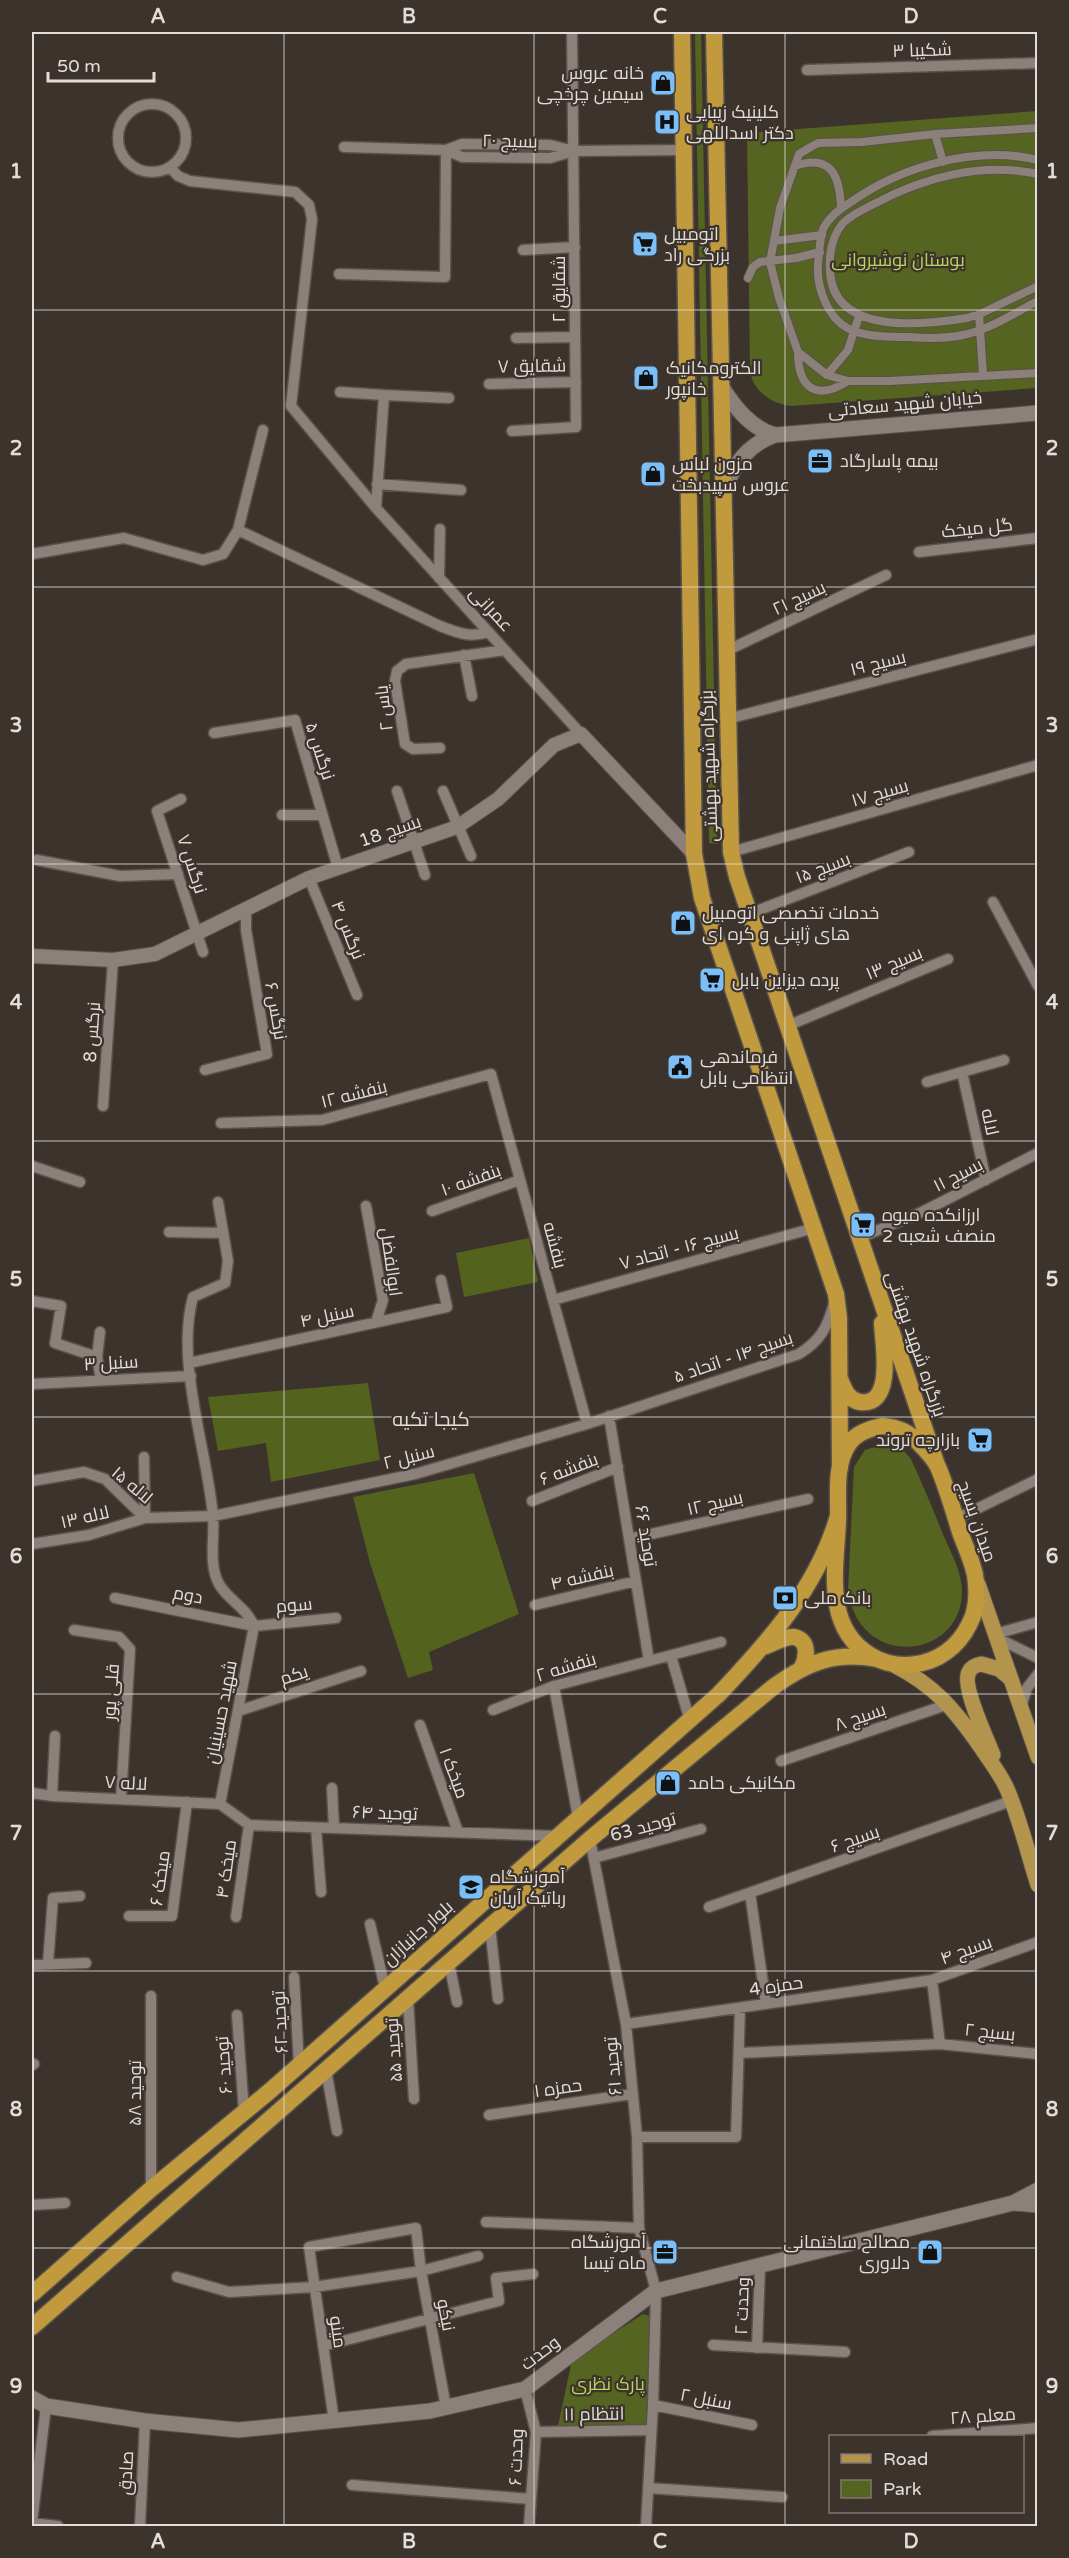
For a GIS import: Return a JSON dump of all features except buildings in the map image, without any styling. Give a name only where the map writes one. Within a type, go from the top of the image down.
[{"type":"highway","name":"بزرگراه شهید بهشتی","points":[[682,32],[694,854],[702,898],[836,1294],[839,1318],[840,1468]]},
{"type":"highway","name":"بزرگراه شهید بهشتی","points":[[714,32],[731,852],[749,914],[937,1465]]},
{"type":"highway","points":[[839,1378],[848,1396],[860,1402],[873,1400],[882,1390],[884,1384],[883,1346],[878,1294]]},
{"type":"highway","name":"میدان بسیج","points":[[895,1427],[907,1432],[917,1440],[937,1465],[975,1574],[974,1611],[969,1627],[959,1641],[945,1653],[930,1661],[912,1665],[894,1665],[862,1650],[849,1637],[838,1613],[835,1592],[842,1455],[848,1444],[858,1434],[869,1428],[895,1427]]},
{"type":"highway","name":"بلوار جانبازان","points":[[32,2294],[299,2065],[578,1817],[690,1721],[765,1646],[797,1604],[830,1542],[838,1516]]},
{"type":"highway","points":[[765,1646],[786,1638],[794,1637],[799,1640],[807,1653],[801,1669]]},
{"type":"highway","points":[[32,2327],[590,1839],[772,1688],[801,1669],[839,1656],[877,1659]]},
{"type":"main road","points":[[721,386],[742,415],[761,429],[775,435]]},
{"type":"main road","name":"خیابان شهید سعادتی","points":[[775,435],[1038,413]]},
{"type":"main road","points":[[723,494],[732,471],[745,453],[757,442],[775,435]]},
{"type":"main road","points":[[975,1574],[1038,1757]]},
{"type":"main road","points":[[1011,1679],[999,1669],[981,1664],[972,1668],[967,1677],[968,1690],[1009,1796],[1038,1885]]},
{"type":"main road","points":[[894,1665],[924,1682],[949,1704],[992,1763],[1009,1796]]},
{"type":"main road","name":"وحدت","points":[[32,2397],[46,2406],[145,2421],[238,2430],[446,2408],[525,2389],[656,2291],[1013,2204],[1038,2190]]},
{"type":"main road","name":"وحدت","points":[[1013,2204],[1038,2205]]},
{"type":"street","name":"شقایق ۲","points":[[512,430],[576,427],[572,32]]},
{"type":"street","name":"شکیبا ۳","points":[[807,70],[1038,63]]},
{"type":"street","points":[[147,104],[158,104],[169,108],[178,116],[187,137],[185,148],[179,159],[170,166],[160,171],[149,171],[138,168],[124,157],[118,137],[126,116],[135,108],[147,104]]},
{"type":"street","points":[[848,381],[830,391],[820,391],[802,381],[798,370],[798,352],[779,298],[770,262],[780,208],[800,154],[818,143],[862,142],[935,134],[1038,128]]},
{"type":"street","points":[[935,134],[943,162]]},
{"type":"street","name":"بسیج ۲۰","points":[[344,147],[446,150],[462,144],[495,144],[550,145],[574,151],[684,150]]},
{"type":"street","points":[[339,274],[445,277],[446,150]]},
{"type":"street","points":[[1038,160],[997,154],[943,162],[889,180],[841,209],[830,219],[822,235],[818,274],[822,294],[837,318],[853,331],[879,336],[926,338],[960,336],[980,330],[1038,301]]},
{"type":"street","points":[[795,166],[809,161],[819,162],[828,168],[838,178],[841,209]]},
{"type":"street","name":"عمرانی","points":[[170,166],[178,176],[190,181],[295,192],[309,205],[312,219],[291,406],[376,508],[581,734]]},
{"type":"street","points":[[1038,174],[999,169],[954,174],[895,193],[843,223],[833,241],[830,260],[832,286],[844,305],[859,316],[885,323],[953,320],[980,314],[1038,286]]},
{"type":"street","points":[[774,241],[822,235]]},
{"type":"street","points":[[523,250],[575,247]]},
{"type":"street","points":[[747,278],[753,267],[760,262],[820,252]]},
{"type":"street","points":[[980,314],[983,375]]},
{"type":"street","points":[[827,375],[848,350],[859,316]]},
{"type":"street","points":[[516,338],[576,337]]},
{"type":"street","points":[[798,352],[827,375],[848,381],[1038,373]]},
{"type":"street","name":"شقایق ۷","points":[[489,384],[576,382]]},
{"type":"street","points":[[340,392],[449,398]]},
{"type":"street","points":[[376,508],[384,395]]},
{"type":"street","points":[[32,554],[124,538],[202,561],[223,554],[238,530],[263,430]]},
{"type":"street","points":[[377,484],[461,490]]},
{"type":"street","points":[[439,578],[440,529]]},
{"type":"street","points":[[238,530],[440,626],[465,636],[477,636],[489,632]]},
{"type":"street","name":"گل میخک","points":[[919,552],[1038,538]]},
{"type":"street","name":"بسیج ۲۱","points":[[726,651],[886,574]]},
{"type":"street","name":"بسیج ۱۹","points":[[727,718],[1038,639]]},
{"type":"street","name":"یاس ۲","points":[[440,748],[413,749],[405,744],[395,681],[397,671],[406,664],[505,650]]},
{"type":"street","points":[[464,655],[472,696]]},
{"type":"street","name":"نرگس ۵","points":[[214,733],[295,720],[338,868]]},
{"type":"street","points":[[581,734],[694,854]]},
{"type":"street","name":"بسیج 18","points":[[32,956],[113,960],[155,954],[309,878],[457,827],[498,799],[554,745],[581,734]]},
{"type":"street","name":"بسیج ۱۷","points":[[731,852],[1038,765]]},
{"type":"street","points":[[397,791],[425,874]]},
{"type":"street","points":[[443,791],[471,856]]},
{"type":"street","name":"نرگس ۷","points":[[182,799],[158,811],[203,952]]},
{"type":"street","points":[[282,815],[322,815]]},
{"type":"street","name":"بسیج ۱۵","points":[[749,914],[909,852]]},
{"type":"street","points":[[37,860],[120,876],[178,874]]},
{"type":"street","name":"نرگس ۴","points":[[309,878],[357,995]]},
{"type":"street","points":[[993,902],[1038,986]]},
{"type":"street","name":"نرگس ۶","points":[[205,1070],[267,1054],[246,930],[246,909]]},
{"type":"street","name":"بسیج ۱۳","points":[[787,1026],[948,959]]},
{"type":"street","name":"نرگس 8","points":[[103,1106],[113,960]]},
{"type":"street","points":[[927,1082],[1004,1060]]},
{"type":"street","name":"لاله","points":[[963,1072],[986,1180]]},
{"type":"street","name":"بنفشه ۱۲","points":[[221,1123],[322,1120],[491,1074]]},
{"type":"street","name":"بنفشه","points":[[491,1074],[587,1424]]},
{"type":"street","name":"بسیج ۱۱","points":[[859,1238],[922,1212],[1037,1157]]},
{"type":"street","points":[[32,1166],[80,1182]]},
{"type":"street","name":"بنفشه ۱۰","points":[[432,1211],[520,1180]]},
{"type":"street","points":[[218,1202],[228,1262],[225,1283],[193,1297],[187,1317],[189,1363],[213,1516],[213,1560],[219,1584],[250,1614],[254,1626]]},
{"type":"street","name":"ابوالفضل","points":[[366,1206],[383,1300],[376,1322]]},
{"type":"street","name":"بسیج ۱۶ - اتحاد ۷","points":[[553,1300],[814,1228]]},
{"type":"street","points":[[169,1232],[223,1233]]},
{"type":"street","name":"سنبل ۴","points":[[189,1363],[447,1307],[441,1280]]},
{"type":"street","name":"بسیج ۱۴ - اتحاد ۵","points":[[609,1416],[799,1354],[823,1334],[836,1294]]},
{"type":"street","name":"سنبل ۳","points":[[32,1301],[61,1306],[55,1343],[97,1357]]},
{"type":"street","points":[[100,1332],[97,1357],[101,1380]]},
{"type":"street","name":"سنبل ۳","points":[[33,1384],[191,1376]]},
{"type":"street","name":"سنبل ۲","points":[[213,1516],[415,1474],[609,1416]]},
{"type":"street","name":"توحید ۶۶","points":[[609,1416],[649,1661]]},
{"type":"street","points":[[144,1457],[145,1518]]},
{"type":"street","name":"بنفشه ۶","points":[[532,1501],[618,1467]]},
{"type":"street","name":"لاله ۱۵","points":[[32,1481],[84,1472],[105,1479],[145,1518],[213,1516]]},
{"type":"street","points":[[956,1519],[1038,1479]]},
{"type":"street","name":"بسیج ۱۲","points":[[629,1539],[808,1499]]},
{"type":"street","name":"لاله ۱۳","points":[[32,1544],[89,1535],[145,1518]]},
{"type":"street","name":"بنفشه ۴","points":[[535,1605],[636,1581]]},
{"type":"street","name":"دوم","points":[[116,1598],[254,1626]]},
{"type":"street","name":"سوم","points":[[254,1626],[336,1618]]},
{"type":"street","points":[[996,1636],[1038,1622]]},
{"type":"street","name":"شهید حسینیان","points":[[220,1804],[254,1626]]},
{"type":"street","name":"قلی پور","points":[[74,1630],[119,1637],[130,1649],[121,1799]]},
{"type":"street","points":[[996,1636],[1038,1658]]},
{"type":"street","name":"بنفشه ۲","points":[[493,1710],[554,1686],[721,1642]]},
{"type":"street","points":[[671,1656],[690,1721]]},
{"type":"street","name":"یکم","points":[[238,1711],[361,1671]]},
{"type":"street","points":[[1020,1707],[1027,1688],[1038,1674]]},
{"type":"street","points":[[554,1686],[578,1817]]},
{"type":"street","name":"بسیج ۸","points":[[781,1761],[949,1704]]},
{"type":"street","name":"میخک ۱","points":[[420,1725],[458,1832]]},
{"type":"street","points":[[52,1796],[55,1736]]},
{"type":"street","points":[[332,1788],[334,1828]]},
{"type":"street","name":"لاله ۷","points":[[32,1792],[52,1796],[220,1804]]},
{"type":"street","name":"بسیج ۶","points":[[709,1907],[1009,1796]]},
{"type":"street","name":"میخک ۶","points":[[129,1916],[172,1916],[187,1802]]},
{"type":"street","points":[[220,1804],[249,1825]]},
{"type":"street","name":"توحید ۶۴","points":[[249,1825],[557,1836]]},
{"type":"street","name":"میخک ۴","points":[[236,1917],[249,1825]]},
{"type":"street","points":[[316,1828],[321,1892]]},
{"type":"street","name":"توحید 63","points":[[594,1858],[701,1829]]},
{"type":"street","name":"توحید ۶۱","points":[[590,1839],[626,2024],[637,2137],[639,2228],[656,2291],[654,2405],[646,2526]]},
{"type":"street","points":[[750,1893],[766,2004]]},
{"type":"street","points":[[48,1963],[53,1898],[80,1896]]},
{"type":"street","points":[[370,1924],[385,1988]]},
{"type":"street","points":[[490,1927],[498,1999]]},
{"type":"street","name":"بسیج ۴","points":[[940,2044],[932,1980],[1038,1941]]},
{"type":"street","points":[[32,1965],[86,1963]]},
{"type":"street","points":[[449,1963],[457,2002]]},
{"type":"street","name":"توحید ۶۲","points":[[294,1977],[299,2065]]},
{"type":"street","name":"حمزه 4","points":[[626,2024],[932,1980]]},
{"type":"street","name":"توحید ۵۸","points":[[151,1996],[152,2189]]},
{"type":"street","name":"توحید ۵۵","points":[[408,1999],[414,2099]]},
{"type":"street","points":[[637,2137],[736,2137],[740,2008]]},
{"type":"street","name":"توحید ۶۰","points":[[237,2015],[244,2112]]},
{"type":"street","name":"بسیج ۲","points":[[739,2053],[940,2044],[1038,2054]]},
{"type":"street","points":[[326,2070],[337,2131]]},
{"type":"street","name":"حمزه ۱","points":[[489,2115],[632,2094]]},
{"type":"street","points":[[32,2205],[65,2204]]},
{"type":"street","points":[[486,2222],[639,2228]]},
{"type":"street","name":"نیکو","points":[[309,2247],[416,2228],[421,2271],[446,2408]]},
{"type":"street","name":"مینو","points":[[309,2247],[334,2421]]},
{"type":"street","points":[[177,2277],[230,2292],[314,2287],[421,2271],[478,2256]]},
{"type":"street","name":"وحدت ۲","points":[[757,2348],[760,2266]]},
{"type":"street","points":[[323,2346],[499,2301],[496,2278],[533,2274]]},
{"type":"street","points":[[713,2345],[844,2352]]},
{"type":"street","name":"وحدت ۶","points":[[525,2389],[536,2432],[529,2526]]},
{"type":"street","name":"سنبل ۲","points":[[654,2405],[752,2425]]},
{"type":"street","points":[[46,2406],[32,2522],[58,2526]]},
{"type":"street","name":"صادق","points":[[140,2526],[145,2421]]},
{"type":"street","name":"معلم ۲۸","points":[[962,2435],[1038,2428]]},
{"type":"street","name":"انتظام ۱۱","points":[[536,2432],[651,2430]]},
{"type":"street","points":[[352,2484],[531,2499]]},
{"type":"street","points":[[648,2488],[782,2497]]},
{"type":"green space","points":[[695,32],[701,32],[717,844],[709,843]]},
{"type":"green space","name":"بوستان نوشیروانی","points":[[1037,111],[1037,388],[791,406],[777,403],[765,396],[755,385],[750,372],[747,133]]},
{"type":"green space","points":[[529,1238],[538,1282],[464,1297],[456,1253]]},
{"type":"green space","points":[[368,1383],[380,1460],[271,1482],[266,1443],[218,1451],[208,1397]]},
{"type":"green space","points":[[885,1444],[904,1451],[911,1459],[956,1564],[962,1584],[958,1614],[946,1632],[929,1643],[909,1647],[888,1644],[870,1634],[856,1616],[848,1590],[854,1467],[865,1450]]},
{"type":"green space","points":[[474,1473],[519,1614],[429,1652],[433,1670],[408,1678],[370,1563],[353,1497]]},
{"type":"green space","name":"پارک نظری","points":[[643,2314],[650,2316],[652,2320],[648,2425],[558,2426],[572,2360]]},
{"type":"place","name":"خانه عروس سیمین چرخچی","points":[[663,83]]},
{"type":"place","name":"کلینیک زیبایی دکتر اسداللهی","points":[[667,122]]},
{"type":"place","name":"اتومبیل بزرگی راد","points":[[645,244]]},
{"type":"place","name":"الکترومکانیک خانپور","points":[[646,378]]},
{"type":"place","name":"بیمه پاسارگاد","points":[[820,461]]},
{"type":"place","name":"مزون لباس عروس سپیدبخت","points":[[653,474]]},
{"type":"place","name":"خدمات تخصصی اتومبیل های ژاپنی و کره ای","points":[[683,923]]},
{"type":"place","name":"پرده دیزاین بابل","points":[[712,980]]},
{"type":"place","name":"فرماندهی انتظامی بابل","points":[[680,1067]]},
{"type":"place","name":"ارزانکده میوه منصف شعبه 2","points":[[863,1225]]},
{"type":"place","name":"بازارچه تروند","points":[[980,1440]]},
{"type":"place","name":"بانک ملی","points":[[785,1598]]},
{"type":"place","name":"مکانیکی حامد","points":[[668,1783]]},
{"type":"place","name":"آموزشگاه رباتیک آریان","points":[[471,1887]]},
{"type":"place","name":"آموزشگاه ماه تیسا","points":[[665,2252]]},
{"type":"place","name":"مصالح ساختمانی دلاوری","points":[[930,2252]]},
{"type":"district","name":"کیجا تکیه","points":[[431,1419]]}]
